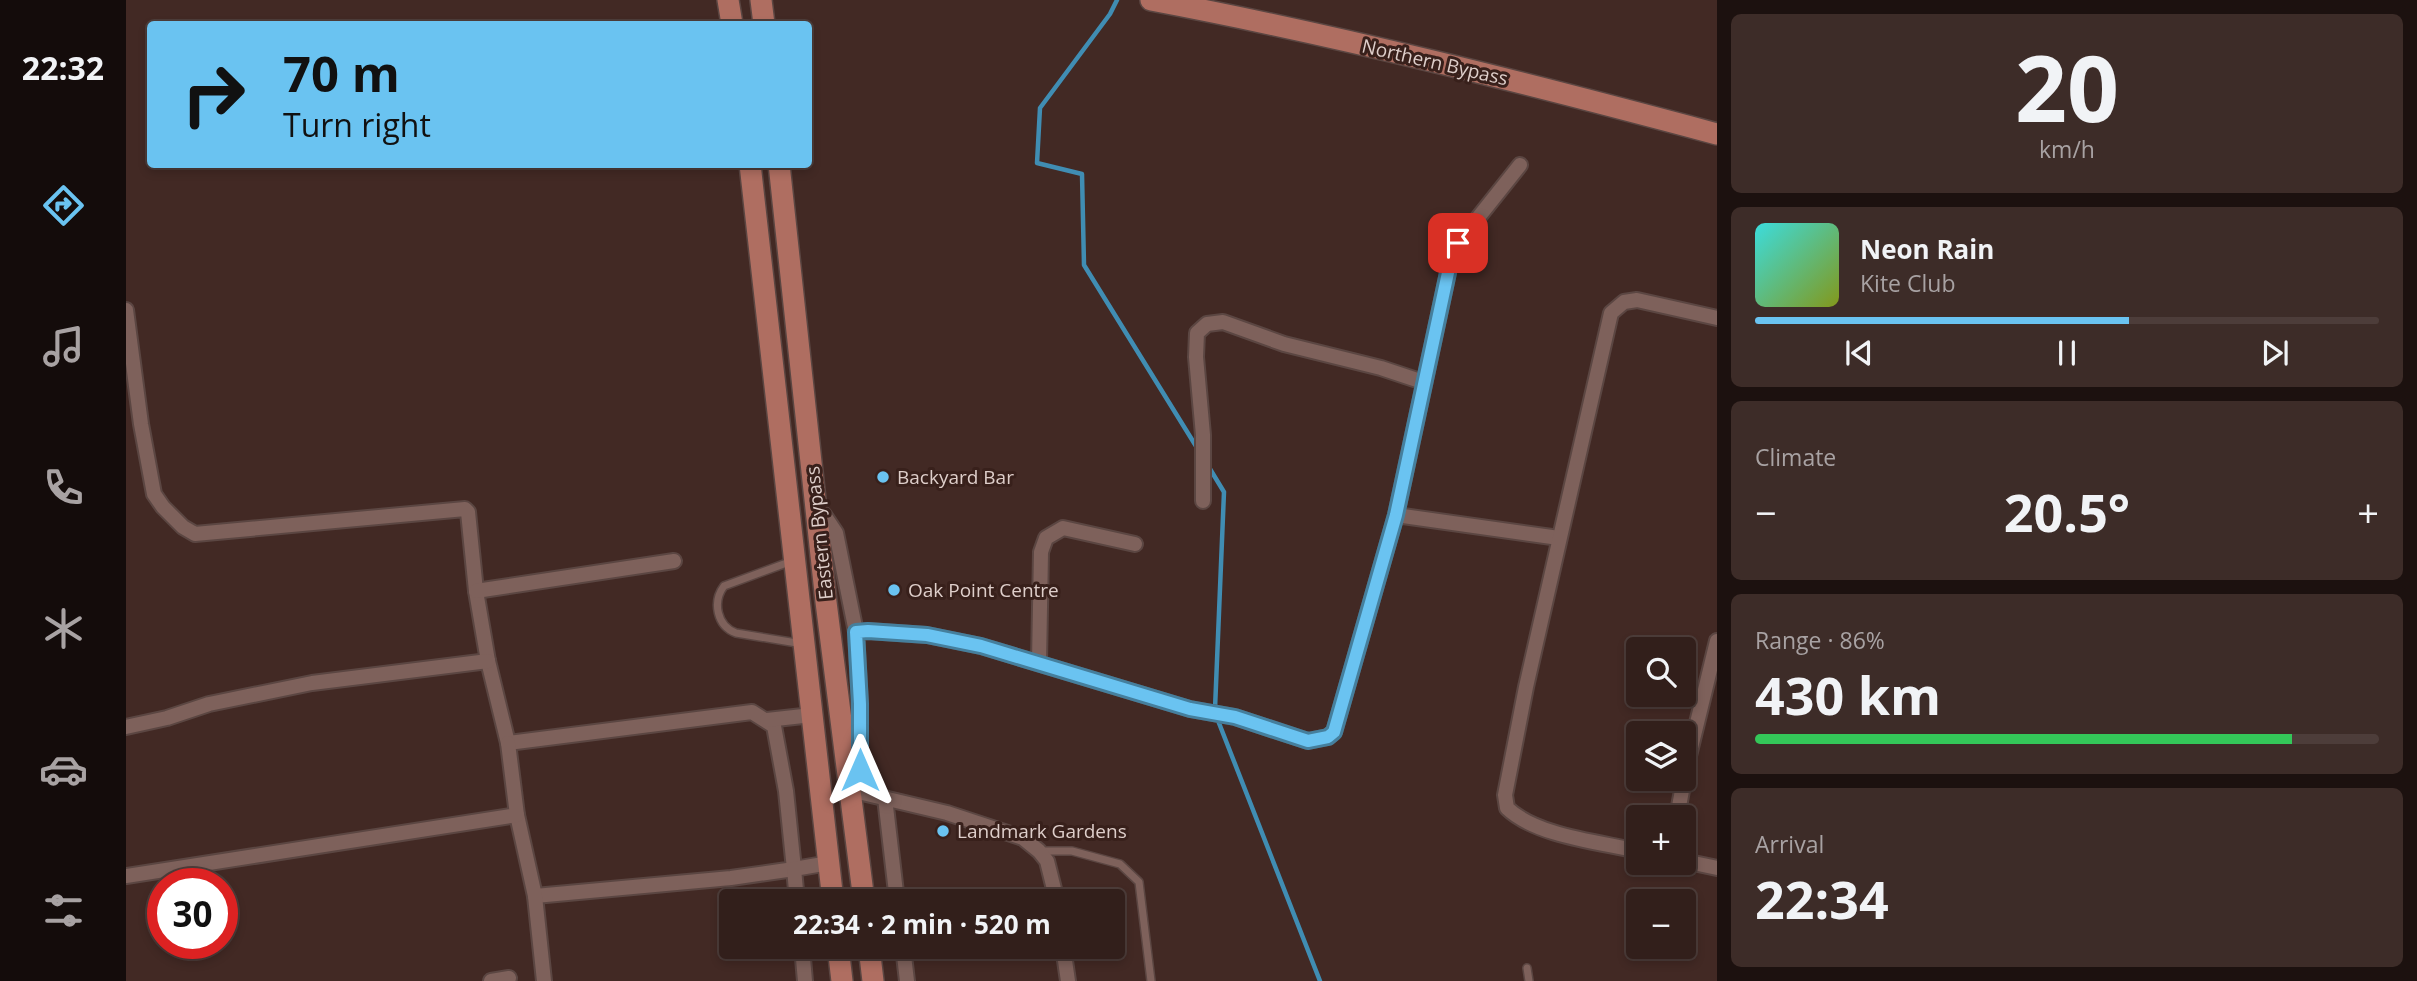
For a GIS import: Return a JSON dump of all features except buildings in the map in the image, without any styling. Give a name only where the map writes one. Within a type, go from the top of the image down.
[{"type":"main road","points":[[727,0],[731,21]]},
{"type":"main road","points":[[761,0],[764,21]]},
{"type":"main road","name":"Northern Bypass","points":[[1151,0],[1265,22],[1478,71],[1717,134]]},
{"type":"main road","name":"Eastern Bypass","points":[[750,168],[832,889]]},
{"type":"main road","name":"Eastern Bypass","points":[[779,168],[816,510],[855,791],[862,889]]},
{"type":"main road","points":[[839,959],[842,981]]},
{"type":"main road","points":[[870,959],[873,981]]},
{"type":"street","points":[[856,632],[927,635],[981,646],[1190,709],[1235,717],[1308,741],[1328,737],[1334,732],[1396,515],[1452,254],[1520,165]]},
{"type":"street","points":[[1626,848],[1563,834],[1523,820],[1507,808],[1505,795],[1559,538],[1611,313],[1624,302],[1637,300],[1717,318]]},
{"type":"street","points":[[126,310],[141,424],[154,494],[183,527],[195,534],[466,509],[468,512],[476,591],[488,662],[508,743],[517,815],[535,896],[544,981]]},
{"type":"street","points":[[1203,501],[1203,435],[1196,357],[1197,333],[1207,324],[1223,323],[1283,344],[1381,368],[1423,382]]},
{"type":"street","points":[[126,425],[141,424]]},
{"type":"street","points":[[816,510],[824,515],[836,533],[856,632],[860,704],[855,791],[947,813],[1023,838],[1047,861],[1054,889]]},
{"type":"street","points":[[1396,515],[1559,538]]},
{"type":"street","points":[[1039,662],[1041,552],[1046,538],[1063,528],[1135,544]]},
{"type":"street","points":[[476,591],[674,561]]},
{"type":"street","points":[[1679,805],[1687,764],[1713,673],[1717,641]]},
{"type":"street","points":[[126,727],[167,718],[209,704],[312,683],[488,662]]},
{"type":"street","points":[[508,743],[752,712],[774,726],[778,741],[796,889]]},
{"type":"street","points":[[767,720],[812,715]]},
{"type":"street","points":[[885,798],[896,889]]},
{"type":"street","points":[[126,876],[517,815]]},
{"type":"street","points":[[535,896],[731,878],[829,863]]},
{"type":"street","points":[[1696,864],[1717,868]]},
{"type":"street","points":[[803,959],[805,981]]},
{"type":"street","points":[[904,959],[906,981]]},
{"type":"street","points":[[1065,959],[1068,981]]},
{"type":"street","points":[[491,981],[509,978]]},
{"type":"lane","points":[[794,560],[724,586],[718,594],[718,602],[722,625],[736,634],[804,645]]},
{"type":"lane","points":[[1039,851],[1072,851],[1120,864],[1139,882],[1151,981]]},
{"type":"lane","points":[[1527,968],[1529,981]]},
{"type":"waterway","points":[[1117,0],[1110,14],[1040,108],[1037,163],[1082,174],[1084,265],[1199,451]]},
{"type":"waterway","points":[[1207,464],[1224,492],[1215,709]]},
{"type":"waterway","points":[[1217,718],[1320,981]]},
{"type":"place","name":"Backyard Bar","points":[[883,477]]},
{"type":"place","name":"Oak Point Centre","points":[[894,590]]},
{"type":"place","name":"Landmark Gardens","points":[[943,831]]},
{"type":"route","points":[[860,770],[856,632],[868,631],[927,635],[981,646],[1190,709],[1235,717],[1308,741],[1320,740],[1334,732],[1396,515],[1452,254],[1458,243]]}]
